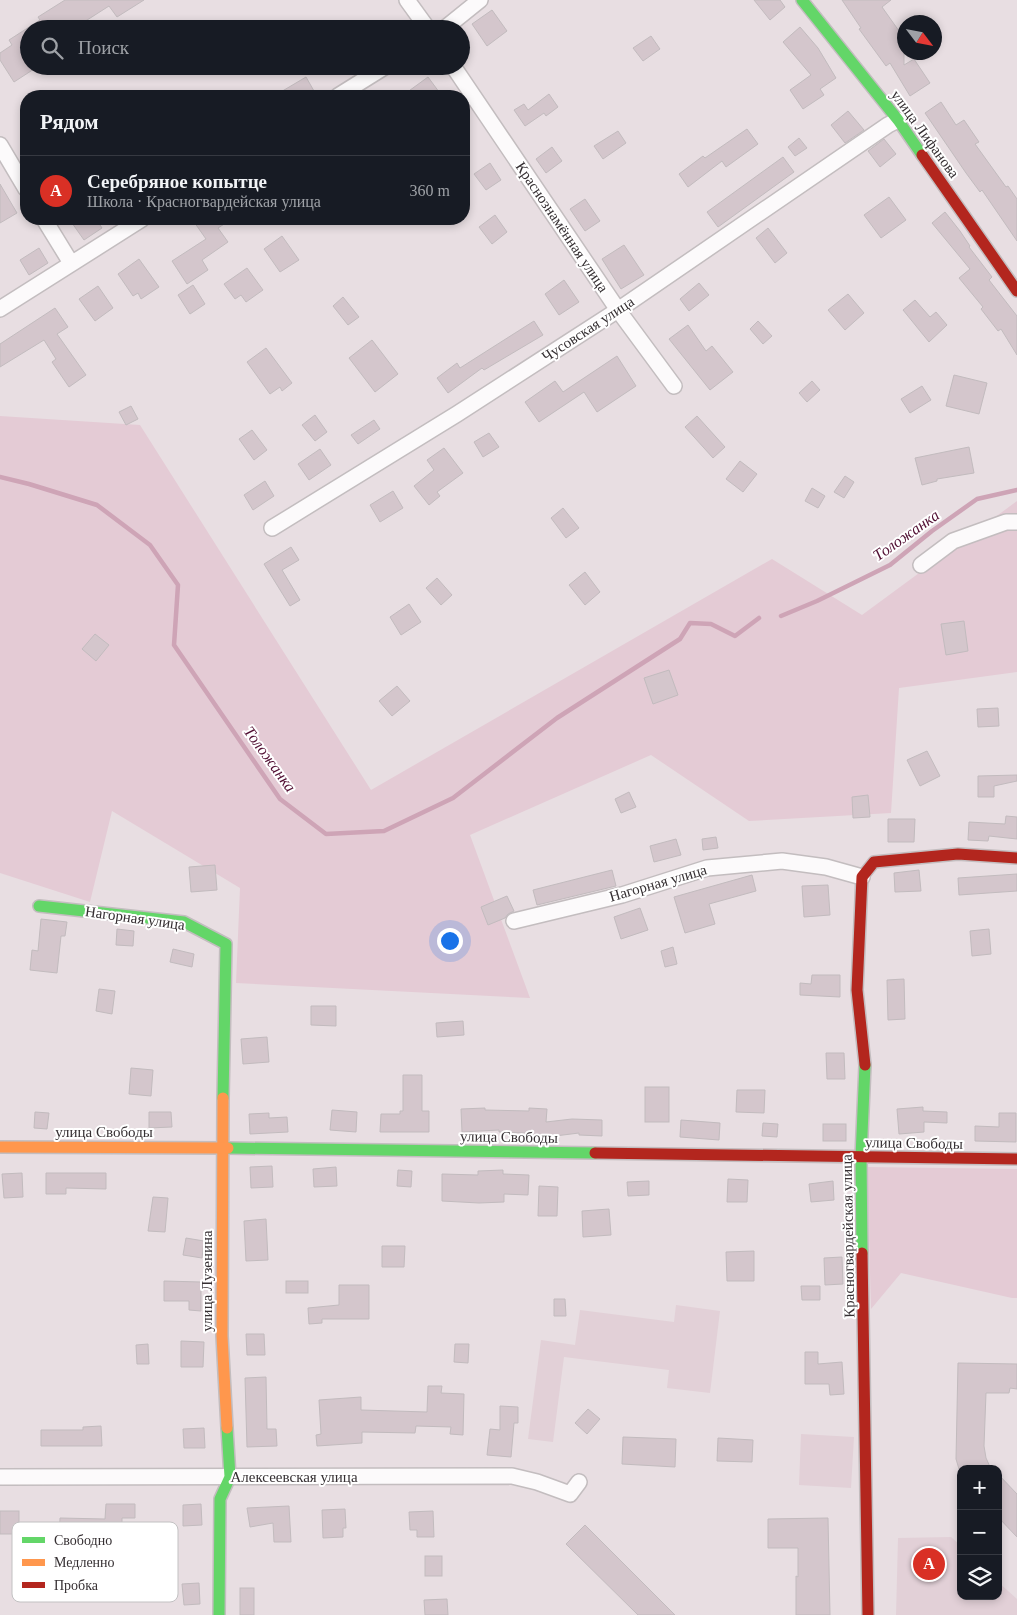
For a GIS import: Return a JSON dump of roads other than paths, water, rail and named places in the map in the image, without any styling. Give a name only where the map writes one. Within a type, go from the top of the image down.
[{"type":"street","points":[[407,0],[421,20]]},
{"type":"street","points":[[455,20],[480,0]]},
{"type":"street","name":"улица Лифанова","points":[[802,0],[898,120],[1017,291]]},
{"type":"street","points":[[348,90],[372,75]]},
{"type":"street","name":"Краснознамённая улица","points":[[459,75],[469,90]]},
{"type":"street","name":"Краснознамённая улица","points":[[470,91],[618,310],[674,386]]},
{"type":"street","name":"Чусовская улица","points":[[272,528],[457,414],[618,310],[898,120]]},
{"type":"street","points":[[0,145],[20,179]]},
{"type":"street","points":[[48,225],[71,263]]},
{"type":"street","points":[[0,309],[132,225]]},
{"type":"street","points":[[921,564],[953,541],[1006,522],[1017,522]]},
{"type":"street","points":[[862,877],[874,862],[958,854],[1017,858]]},
{"type":"street","name":"Нагорная улица","points":[[514,921],[622,895],[707,868],[782,861],[826,867],[862,877]]},
{"type":"street","name":"Красногвардейская улица","points":[[862,877],[857,990],[866,1072],[861,1157],[868,1615]]},
{"type":"street","name":"Нагорная улица","points":[[40,906],[184,922],[226,944]]},
{"type":"street","name":"улица Лузенина","points":[[219,1615],[220,1499],[230,1477],[222,1336],[222,1148],[226,944]]},
{"type":"street","name":"улица Свободы","points":[[0,1147],[222,1148],[1017,1159]]},
{"type":"street","name":"Алексеевская улица","points":[[0,1476],[512,1476],[538,1482],[570,1494],[579,1482]]},
{"type":"waterway","name":"Толожанка","points":[[0,477],[97,505],[150,545],[178,585],[174,645],[280,799],[326,834],[384,831],[453,798],[557,718],[680,639],[690,623],[711,624],[735,636],[759,618]]},
{"type":"waterway","name":"Толожанка","points":[[781,616],[817,601],[890,565],[932,531],[977,499],[1017,490]]},
{"type":"place","name":"Серебряное копытце","points":[[929,1564]]}]
